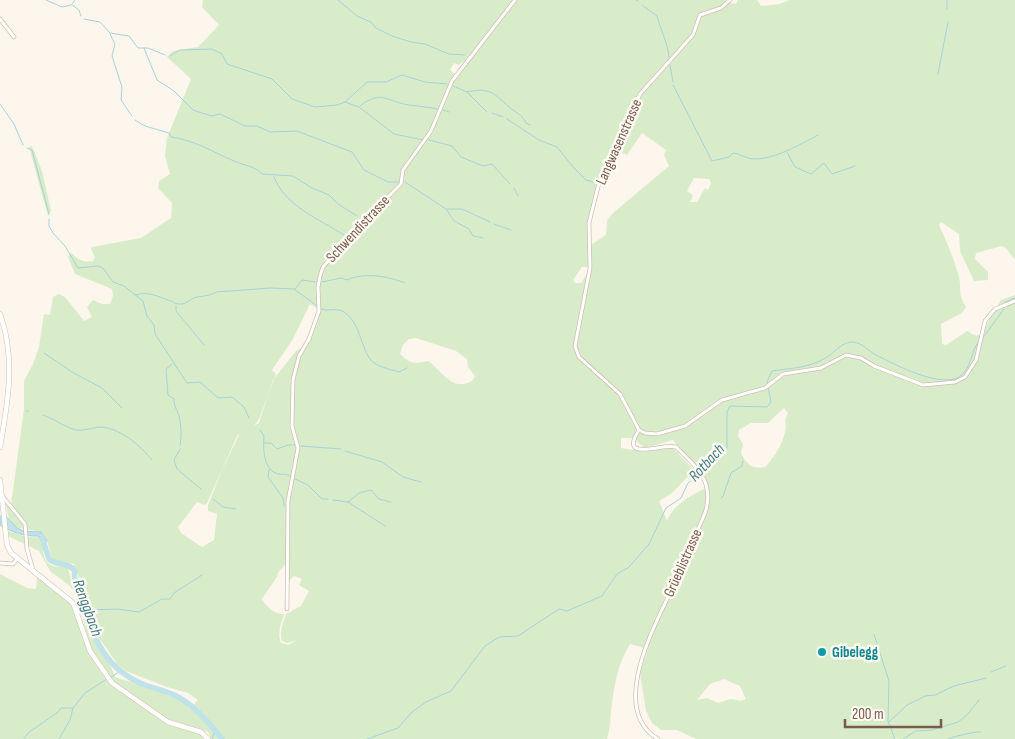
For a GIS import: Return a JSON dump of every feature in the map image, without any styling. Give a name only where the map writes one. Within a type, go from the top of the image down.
[{"type":"street","name":"Schwendistrasse","points":[[287,609],[288,501],[298,448],[292,426],[293,380],[299,356],[309,339],[319,311],[318,287],[323,267],[373,211],[402,184],[403,170],[431,132],[452,81],[515,0]]},
{"type":"street","name":"Langwasenstrasse","points":[[639,430],[620,394],[579,357],[575,346],[590,268],[589,223],[601,174],[640,94],[693,35],[700,15],[721,8],[730,0]]},
{"type":"street","points":[[0,19],[14,36]]},
{"type":"street","points":[[639,430],[645,433],[657,434],[685,426],[722,400],[765,388],[783,374],[821,368],[850,355],[923,385],[955,382],[969,373],[980,344],[985,321],[991,312],[1015,300]]},
{"type":"street","points":[[0,314],[8,338],[10,364],[0,447]]},
{"type":"street","name":"Grüeblistrasse","points":[[639,430],[634,438],[635,446],[639,450],[644,451],[664,445],[676,447],[702,477],[708,492],[707,508],[648,639],[636,686],[636,703],[641,720],[648,731],[658,739]]},
{"type":"street","points":[[0,480],[4,497],[7,545],[17,558],[76,606],[90,651],[108,679],[123,692],[168,722],[200,732],[208,739]]},
{"type":"street","points":[[4,497],[26,528],[26,541],[33,570]]},
{"type":"street","points":[[0,563],[12,564],[17,558]]},
{"type":"green space","points":[[203,0],[512,0],[512,3],[467,59],[459,65],[454,63],[450,70],[456,75],[516,0],[729,0],[719,8],[698,16],[693,35],[701,16],[721,9],[729,3],[736,4],[738,0],[757,0],[761,6],[779,4],[790,0],[1015,0],[1015,260],[1006,248],[1002,246],[976,253],[975,259],[988,272],[988,280],[974,281],[960,251],[959,234],[941,222],[939,225],[955,264],[961,295],[966,307],[962,313],[941,324],[942,344],[946,345],[967,331],[974,335],[984,336],[988,321],[1001,300],[1015,295],[1015,739],[696,739],[677,730],[661,730],[652,723],[646,711],[640,673],[648,649],[630,644],[617,676],[607,739],[211,739],[208,732],[170,721],[112,682],[89,645],[78,598],[70,586],[50,571],[39,551],[8,536],[8,531],[23,536],[41,538],[46,561],[53,566],[68,569],[72,583],[83,603],[90,633],[115,677],[179,698],[190,709],[198,700],[188,693],[126,671],[118,665],[95,632],[88,603],[74,564],[52,559],[47,541],[41,532],[20,528],[12,524],[7,512],[6,502],[11,504],[24,409],[24,381],[39,347],[44,314],[50,315],[53,297],[59,294],[65,297],[84,321],[92,317],[87,307],[93,300],[102,304],[110,304],[113,296],[112,289],[75,274],[68,257],[71,253],[81,260],[93,261],[95,257],[91,249],[92,247],[141,238],[171,218],[172,203],[158,188],[159,181],[170,174],[165,156],[167,138],[191,79],[167,57],[173,51],[198,47],[219,25],[202,7]],"holes":[[[680,49],[642,93],[606,167],[620,152],[627,155],[642,133],[666,150],[664,155],[669,166],[613,213],[607,221],[606,235],[592,244],[590,269],[583,301],[588,272],[581,283],[575,283],[573,280],[582,267],[589,267],[588,227],[599,178],[639,95]],[[694,178],[709,179],[711,183],[708,190],[705,188],[697,202],[690,202],[693,195],[687,191]],[[310,304],[318,309],[319,312],[313,332],[299,359],[294,378],[293,424],[299,448],[289,502],[289,581],[294,576],[302,579],[299,585],[309,591],[301,606],[286,614],[281,630],[282,641],[287,643],[297,640],[289,645],[281,643],[279,636],[284,614],[272,610],[262,599],[287,562],[287,506],[293,472],[291,468],[294,466],[298,448],[292,429],[292,380],[302,348],[296,351],[274,378],[276,374],[272,370],[293,339]],[[416,338],[456,351],[467,359],[468,367],[475,376],[473,380],[466,384],[453,382],[428,361],[416,363],[407,360],[400,354],[403,345],[409,339]],[[268,394],[259,423],[254,426],[259,419]],[[784,408],[788,413],[782,442],[765,467],[750,465],[745,461],[741,453],[743,444],[738,436],[739,430],[751,423],[768,423]],[[238,434],[208,505],[208,511],[217,514],[214,540],[202,547],[181,533],[178,527],[197,502],[205,505],[207,503]],[[621,438],[632,438],[645,448],[673,440],[701,474],[708,493],[705,516],[664,607],[662,605],[672,584],[671,579],[677,576],[703,517],[707,491],[706,488],[683,502],[673,510],[667,521],[659,501],[672,493],[694,470],[671,446],[645,452],[621,448]],[[724,679],[740,686],[746,699],[741,701],[731,699],[718,703],[707,698],[697,700],[710,684]]]},
{"type":"green space","points":[[32,146],[42,171],[51,211],[48,216],[29,147]]},
{"type":"green space","points":[[0,574],[27,588],[36,589],[37,578],[39,578],[73,606],[77,612],[88,652],[108,682],[166,723],[198,733],[206,739],[0,739]]},
{"type":"water","points":[[3,513],[16,527],[23,531],[41,532],[47,541],[43,543],[38,536],[18,534],[0,525],[0,517]]},
{"type":"waterway","points":[[46,0],[62,7],[71,5]]},
{"type":"waterway","points":[[72,4],[75,0]]},
{"type":"waterway","points":[[338,0],[357,16],[371,22],[376,28],[392,36],[425,44],[449,54],[465,55]]},
{"type":"waterway","points":[[947,0],[947,9]]},
{"type":"waterway","points":[[72,5],[79,10],[81,16]]},
{"type":"waterway","points":[[642,5],[657,16],[666,42],[669,58]]},
{"type":"waterway","points":[[84,19],[100,22],[110,33],[129,36],[138,48],[148,48],[165,55]]},
{"type":"waterway","points":[[938,74],[948,22]]},
{"type":"waterway","points":[[110,34],[115,44],[112,56],[122,87],[121,100],[132,116]]},
{"type":"waterway","points":[[144,48],[157,80],[174,91],[193,110],[211,116],[220,114],[245,126],[257,126],[270,132],[297,131],[352,152],[364,170],[388,182],[399,182]]},
{"type":"waterway","points":[[170,56],[180,50],[212,49],[222,54],[227,64],[272,79],[292,99],[315,107],[337,105],[345,102],[367,82],[386,82],[402,75],[425,82],[447,84]]},
{"type":"waterway","points":[[670,65],[673,82]]},
{"type":"waterway","points":[[673,85],[712,161],[729,157],[733,153],[752,159],[771,157],[818,135]]},
{"type":"waterway","points":[[453,86],[467,92],[487,112]]},
{"type":"waterway","points":[[467,92],[481,90],[491,92],[530,125]]},
{"type":"waterway","points":[[360,106],[367,101],[379,97],[409,105],[437,109]]},
{"type":"waterway","points":[[345,102],[359,107],[394,134],[423,140]]},
{"type":"waterway","points":[[0,104],[14,124],[23,145]]},
{"type":"waterway","points":[[443,110],[449,112]]},
{"type":"waterway","points":[[492,113],[503,117]]},
{"type":"waterway","points":[[507,119],[539,140],[557,147],[586,180],[593,182]]},
{"type":"waterway","points":[[135,120],[145,126],[169,133],[171,137],[196,144],[252,167],[262,174],[293,176],[312,188],[329,195],[338,204],[357,216]]},
{"type":"waterway","points":[[429,140],[452,146],[461,157],[483,166],[492,164],[510,184]]},
{"type":"waterway","points":[[27,148],[32,150],[49,214]]},
{"type":"waterway","points":[[787,152],[795,167],[811,174],[824,163],[832,174],[855,166]]},
{"type":"waterway","points":[[274,177],[279,187],[294,204],[344,235]]},
{"type":"waterway","points":[[405,182],[446,209],[454,221],[469,229],[473,236],[483,238]]},
{"type":"waterway","points":[[514,188],[518,196]]},
{"type":"waterway","points":[[447,209],[462,209],[490,222]]},
{"type":"waterway","points":[[49,219],[49,226],[53,233],[65,246],[78,268],[98,266],[103,268],[113,282],[124,286],[143,301],[147,316],[154,325],[155,334],[187,383],[200,382],[218,398],[232,397],[244,407],[249,418]]},
{"type":"waterway","points":[[494,224],[511,230]]},
{"type":"waterway","points":[[322,282],[341,278],[347,280],[369,276],[391,278],[405,283]]},
{"type":"waterway","points":[[295,289],[302,280],[316,282]]},
{"type":"waterway","points":[[135,295],[152,294],[176,304],[182,304],[216,292],[271,288],[294,289],[316,305]]},
{"type":"waterway","name":"Rotbach","points":[[1005,302],[1015,298]]},
{"type":"waterway","points":[[176,306],[176,311],[204,345]]},
{"type":"waterway","points":[[321,309],[341,311],[349,316],[357,328],[367,353],[373,362],[399,372],[407,368]]},
{"type":"waterway","name":"Rotbach","points":[[982,339],[1004,309]]},
{"type":"waterway","name":"Rotbach","points":[[367,739],[398,728],[412,712],[426,702],[451,691],[485,646],[499,637],[518,636],[559,609],[567,611],[602,596],[617,574],[629,567],[649,544],[666,508],[681,498],[688,483],[706,469],[716,455],[723,452],[727,447],[727,412],[730,406],[767,407],[771,402],[767,382],[772,371],[801,367],[821,361],[842,345],[853,342],[860,344],[906,370],[932,378],[954,379],[965,371],[979,341]]},
{"type":"waterway","points":[[44,353],[72,372],[102,388],[122,408]]},
{"type":"waterway","points":[[172,364],[166,369],[168,395],[174,399],[179,416],[181,430],[180,445]]},
{"type":"waterway","points":[[43,415],[76,430],[99,427],[114,430],[135,443],[152,460]]},
{"type":"waterway","points":[[260,430],[264,436],[264,452],[269,468],[278,474],[290,476]]},
{"type":"waterway","points":[[264,443],[271,443],[277,449],[288,445],[295,445]]},
{"type":"waterway","points":[[301,446],[341,449]]},
{"type":"waterway","points":[[180,449],[174,460],[177,469],[201,489]]},
{"type":"waterway","points":[[345,451],[382,462],[403,477],[421,482]]},
{"type":"waterway","points":[[721,498],[731,473],[742,466],[743,461]]},
{"type":"waterway","points":[[269,470],[268,477],[283,498],[284,506]]},
{"type":"waterway","points":[[295,479],[308,485],[322,499],[328,499]]},
{"type":"waterway","points":[[333,500],[348,502],[359,493],[371,490],[379,499],[391,502]]},
{"type":"waterway","points":[[213,499],[223,507],[236,509]]},
{"type":"waterway","points":[[348,502],[385,526]]},
{"type":"waterway","name":"Renggbach","points":[[42,537],[49,559],[56,563],[70,566],[75,571],[75,580],[84,599],[97,642],[112,663],[132,679],[170,693],[185,701],[202,716],[222,739]]},
{"type":"waterway","points":[[86,610],[117,609],[139,612],[162,599],[170,599],[174,593],[202,575]]},
{"type":"waterway","points":[[874,634],[889,681],[888,721],[895,739]]},
{"type":"waterway","points":[[991,672],[1006,666]]},
{"type":"waterway","points":[[111,677],[119,672]]},
{"type":"waterway","points":[[888,723],[907,705],[925,696],[935,695],[954,686],[986,678]]},
{"type":"waterway","points":[[24,739],[28,733],[61,708],[73,708],[85,693],[107,679]]},
{"type":"waterway","points":[[903,739],[916,731],[932,730],[958,722],[966,716],[979,700]]},
{"type":"waterway","points":[[59,739],[70,720],[73,708]]},
{"type":"waterway","name":"Renggbach","points":[[212,739],[215,730]]},
{"type":"waterway","points":[[948,739],[969,733],[981,732]]},
{"type":"place","name":"Gibelegg","points":[[822,652]]}]
